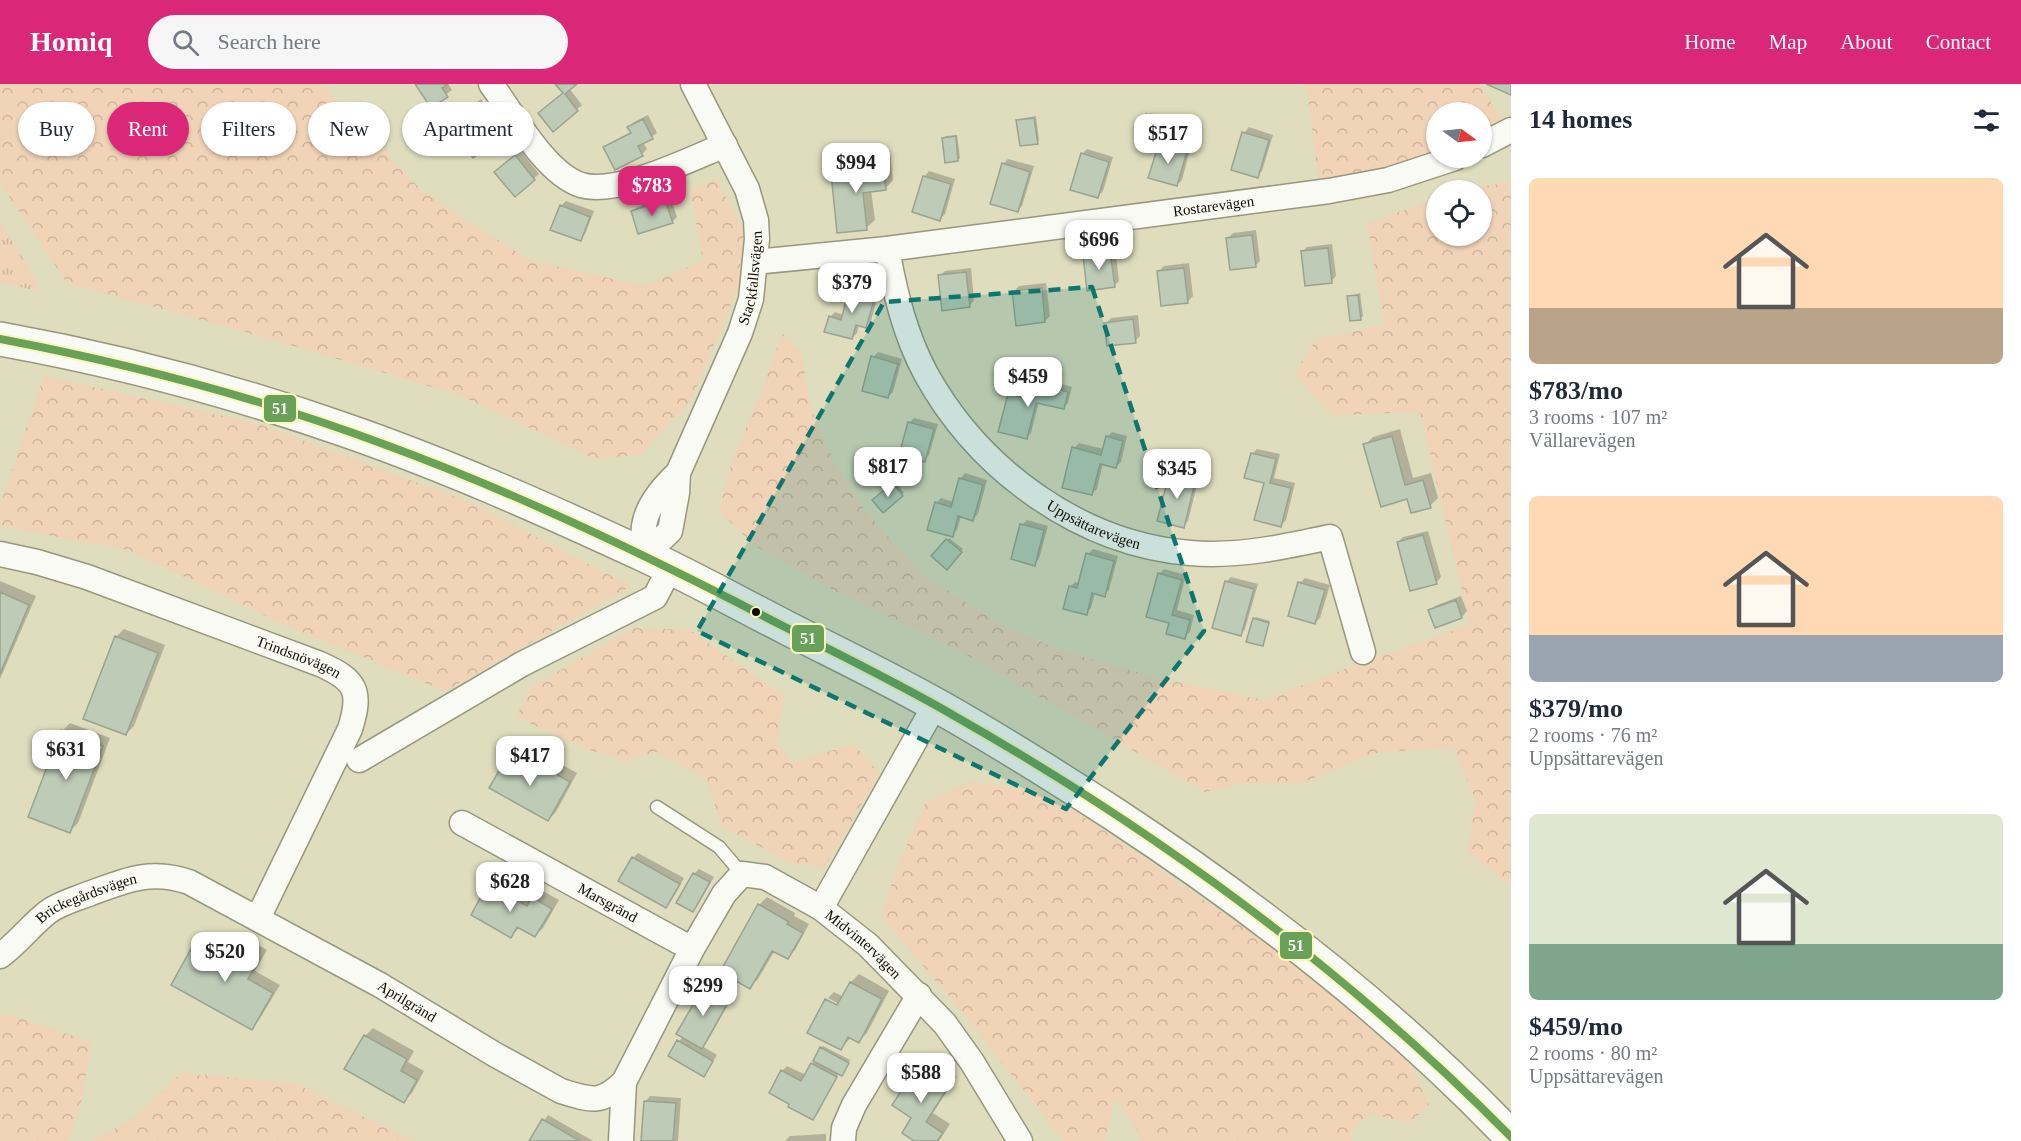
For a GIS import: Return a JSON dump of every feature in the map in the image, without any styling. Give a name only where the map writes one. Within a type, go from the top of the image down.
[{"type":"main road","points":[[0,339],[58,349],[179,380],[346,430],[471,479],[657,562],[935,705],[1095,802],[1248,906],[1389,1019],[1447,1072],[1511,1137]]},
{"type":"street","points":[[491,84],[540,152],[560,172],[582,185],[607,187],[641,179],[725,145]]},
{"type":"street","name":"Stackfallsvägen","points":[[657,562],[644,526],[646,518],[662,488],[678,473],[740,333],[751,299],[755,262],[756,220],[747,189],[693,84]]},
{"type":"street","points":[[1492,140],[1511,130]]},
{"type":"street","name":"Rostarevägen","points":[[755,262],[887,249],[1329,191],[1388,180],[1426,168]]},
{"type":"street","name":"Uppsättarevägen","points":[[887,249],[897,298],[909,337],[926,374],[948,410],[997,466],[1031,492],[1067,514],[1106,533],[1149,546],[1190,553],[1230,553],[1271,550],[1330,537],[1363,652]]},
{"type":"street","name":"Trindsnövägen","points":[[0,554],[38,562],[108,585],[320,664],[332,669],[350,682],[357,695],[355,714],[350,729],[258,918]]},
{"type":"street","points":[[359,760],[522,664],[655,597],[657,562]]},
{"type":"street","name":"Midvintervägen","points":[[935,705],[821,908],[868,945],[945,1024],[972,1062],[1020,1141]]},
{"type":"street","name":"Marsgränd","points":[[462,823],[692,949]]},
{"type":"street","points":[[621,1141],[624,1082],[692,949],[724,894],[742,874],[765,877],[821,908]]},
{"type":"street","name":"Brickegårdsvägen","points":[[0,956],[49,911],[65,903],[142,876],[172,876],[189,882]]},
{"type":"street","name":"Aprilgränd","points":[[189,882],[380,985],[494,1054],[561,1091],[590,1100],[611,1095],[624,1082]]},
{"type":"street","points":[[843,1141],[844,1128],[854,1105],[919,996]]},
{"type":"lane","points":[[657,807],[719,847],[742,874]]},
{"type":"highlighted area","points":[[1092,287],[1204,631],[1066,809],[697,631],[884,302]]},
{"type":"green space","points":[[0,84],[321,84],[338,102],[308,102],[308,156],[389,156],[422,191],[529,260],[644,286],[703,261],[690,190],[717,180],[754,250],[690,402],[642,454],[595,459],[459,395],[263,337],[67,283],[0,183]]},
{"type":"green space","points":[[1306,84],[1479,84],[1491,102],[1426,102],[1426,157],[1319,184]]},
{"type":"green space","points":[[1492,104],[1505,124],[1492,130]]},
{"type":"green space","points":[[1511,182],[1511,887],[1467,851],[1476,800],[1453,748],[1379,752],[1301,783],[1243,783],[1205,792],[967,655],[833,590],[752,544],[719,510],[732,461],[762,391],[782,333],[801,353],[811,408],[836,467],[866,512],[921,574],[1001,624],[1057,649],[1158,678],[1264,700],[1470,625],[1420,412],[1333,415],[1294,374],[1316,340],[1384,325],[1367,223],[1426,203],[1426,246],[1492,246],[1492,185]]},
{"type":"green space","points":[[0,222],[38,282],[37,291],[0,282]]},
{"type":"green space","points":[[44,376],[256,423],[469,502],[631,586],[445,691],[283,624],[128,550],[0,526],[0,505]]},
{"type":"green space","points":[[634,628],[690,630],[784,696],[777,742],[792,763],[853,744],[880,773],[824,868],[791,863],[721,826],[707,779],[657,752],[625,761],[587,749],[516,717],[531,687]]},
{"type":"green space","points":[[972,781],[1033,792],[1077,812],[1270,946],[1357,1016],[1409,1062],[1429,1105],[1410,1123],[1370,1114],[1350,1132],[1352,1141],[1140,1141],[1137,1130],[1115,1098],[1105,1141],[1064,1141],[953,1001],[881,916],[898,865],[925,803]]},
{"type":"green space","points":[[8,1014],[91,1042],[82,1098],[69,1141],[0,1141],[0,1016]]},
{"type":"green space","points":[[181,1073],[294,1083],[414,1141],[93,1141],[137,1116]]},
{"type":"building","points":[[415,84],[448,84],[442,88],[448,97],[440,102],[427,102]]},
{"type":"building","points":[[555,84],[577,84],[565,94],[578,111],[553,132],[538,113],[563,93]]},
{"type":"building","points":[[1486,84],[1511,84],[1511,95]]},
{"type":"building","points":[[1146,114],[1168,120],[1163,139],[1141,132]]},
{"type":"building","points":[[1034,118],[1038,144],[1020,146],[1016,120]]},
{"type":"building","points":[[643,119],[653,139],[638,146],[643,156],[615,170],[603,147],[631,133],[627,127]]},
{"type":"building","points":[[1242,132],[1269,140],[1258,178],[1231,170]]},
{"type":"building","points":[[956,136],[958,161],[945,163],[942,138]]},
{"type":"building","points":[[1159,143],[1187,151],[1177,186],[1148,178]]},
{"type":"building","points":[[1081,153],[1109,162],[1098,198],[1070,190]]},
{"type":"building","points":[[516,156],[535,180],[515,197],[494,172]]},
{"type":"building","points":[[882,158],[886,190],[863,193],[867,230],[837,233],[831,173],[859,170],[858,160]]},
{"type":"building","points":[[1002,163],[1030,172],[1018,212],[990,204]]},
{"type":"building","points":[[923,176],[951,184],[940,221],[912,212]]},
{"type":"building","points":[[665,200],[673,223],[638,234],[631,211]]},
{"type":"building","points":[[560,205],[590,217],[581,241],[550,230]]},
{"type":"building","points":[[1252,235],[1256,267],[1230,270],[1226,238]]},
{"type":"building","points":[[1328,248],[1332,283],[1305,286],[1301,251]]},
{"type":"building","points":[[1110,252],[1115,287],[1087,291],[1083,255]]},
{"type":"building","points":[[1184,268],[1188,303],[1161,306],[1157,271]]},
{"type":"building","points":[[966,272],[970,307],[942,311],[938,275]]},
{"type":"building","points":[[850,286],[876,293],[866,328],[856,325],[852,339],[824,332],[829,316],[841,320]]},
{"type":"building","points":[[1042,288],[1045,322],[1016,326],[1012,291]]},
{"type":"building","points":[[1358,295],[1361,320],[1350,321],[1347,296]]},
{"type":"building","points":[[1133,319],[1136,343],[1107,346],[1104,323]]},
{"type":"building","points":[[871,356],[898,364],[888,398],[862,391]]},
{"type":"building","points":[[1026,381],[1068,392],[1064,409],[1036,403],[1027,439],[998,432],[1008,394],[1022,397]]},
{"type":"building","points":[[908,422],[934,429],[925,462],[899,455]]},
{"type":"building","points":[[1106,436],[1123,441],[1116,468],[1100,464],[1092,495],[1062,488],[1072,447],[1101,455]]},
{"type":"building","points":[[1392,436],[1405,485],[1423,480],[1431,508],[1411,513],[1407,499],[1381,507],[1363,444]]},
{"type":"building","points":[[1251,453],[1276,459],[1270,483],[1291,488],[1281,527],[1254,520],[1264,483],[1244,478]]},
{"type":"building","points":[[1170,471],[1196,478],[1184,528],[1157,521]]},
{"type":"building","points":[[959,478],[983,485],[973,521],[958,516],[953,537],[927,530],[935,502],[951,507]]},
{"type":"building","points":[[893,483],[903,496],[883,513],[872,500]]},
{"type":"building","points":[[1020,524],[1044,530],[1035,566],[1011,559]]},
{"type":"building","points":[[1423,535],[1437,584],[1410,591],[1397,542]]},
{"type":"building","points":[[946,539],[962,552],[947,570],[931,556]]},
{"type":"building","points":[[1086,553],[1114,561],[1105,597],[1092,593],[1087,615],[1063,609],[1069,586],[1077,588]]},
{"type":"building","points":[[1158,573],[1182,580],[1172,615],[1190,620],[1185,639],[1166,634],[1169,623],[1146,617]]},
{"type":"building","points":[[1225,581],[1254,589],[1241,636],[1212,628]]},
{"type":"building","points":[[1298,582],[1325,590],[1315,624],[1288,616]]},
{"type":"building","points":[[0,592],[29,605],[0,674]]},
{"type":"building","points":[[1456,600],[1462,618],[1435,628],[1428,610]]},
{"type":"building","points":[[1253,618],[1269,623],[1263,646],[1246,642]]},
{"type":"building","points":[[115,636],[158,653],[126,735],[83,719]]},
{"type":"building","points":[[61,730],[103,746],[70,833],[28,817]]},
{"type":"building","points":[[507,757],[527,768],[532,760],[570,782],[548,821],[489,788]]},
{"type":"building","points":[[632,857],[680,884],[666,908],[618,881]]},
{"type":"building","points":[[693,873],[710,882],[693,912],[676,903]]},
{"type":"building","points":[[488,884],[527,906],[532,897],[552,909],[535,937],[517,927],[511,938],[471,915]]},
{"type":"building","points":[[758,904],[803,933],[788,959],[772,951],[750,989],[720,972]]},
{"type":"building","points":[[227,939],[260,958],[248,979],[273,993],[252,1030],[171,985],[192,947],[215,960]]},
{"type":"building","points":[[850,982],[882,999],[859,1043],[848,1037],[841,1050],[807,1033],[825,999],[837,1005]]},
{"type":"building","points":[[705,984],[730,999],[702,1049],[676,1034]]},
{"type":"building","points":[[364,1035],[407,1059],[401,1071],[417,1080],[404,1103],[344,1069]]},
{"type":"building","points":[[677,1040],[713,1061],[704,1077],[668,1056]]},
{"type":"building","points":[[820,1047],[849,1063],[842,1076],[813,1061]]},
{"type":"building","points":[[811,1063],[837,1077],[813,1120],[788,1107],[789,1104],[769,1093],[781,1070],[801,1081]]},
{"type":"building","points":[[918,1065],[949,1086],[926,1122],[943,1133],[937,1141],[914,1141],[902,1133],[911,1118],[892,1105]]},
{"type":"building","points":[[644,1101],[676,1103],[673,1141],[641,1141]]},
{"type":"building","points":[[542,1119],[580,1141],[529,1141]]},
{"type":"transit line","name":"51","points":[[0,339],[146,371],[243,397],[339,428],[437,464],[537,506],[635,552],[936,705],[1107,809],[1249,909],[1318,962],[1384,1018],[1449,1076],[1511,1137]]}]
